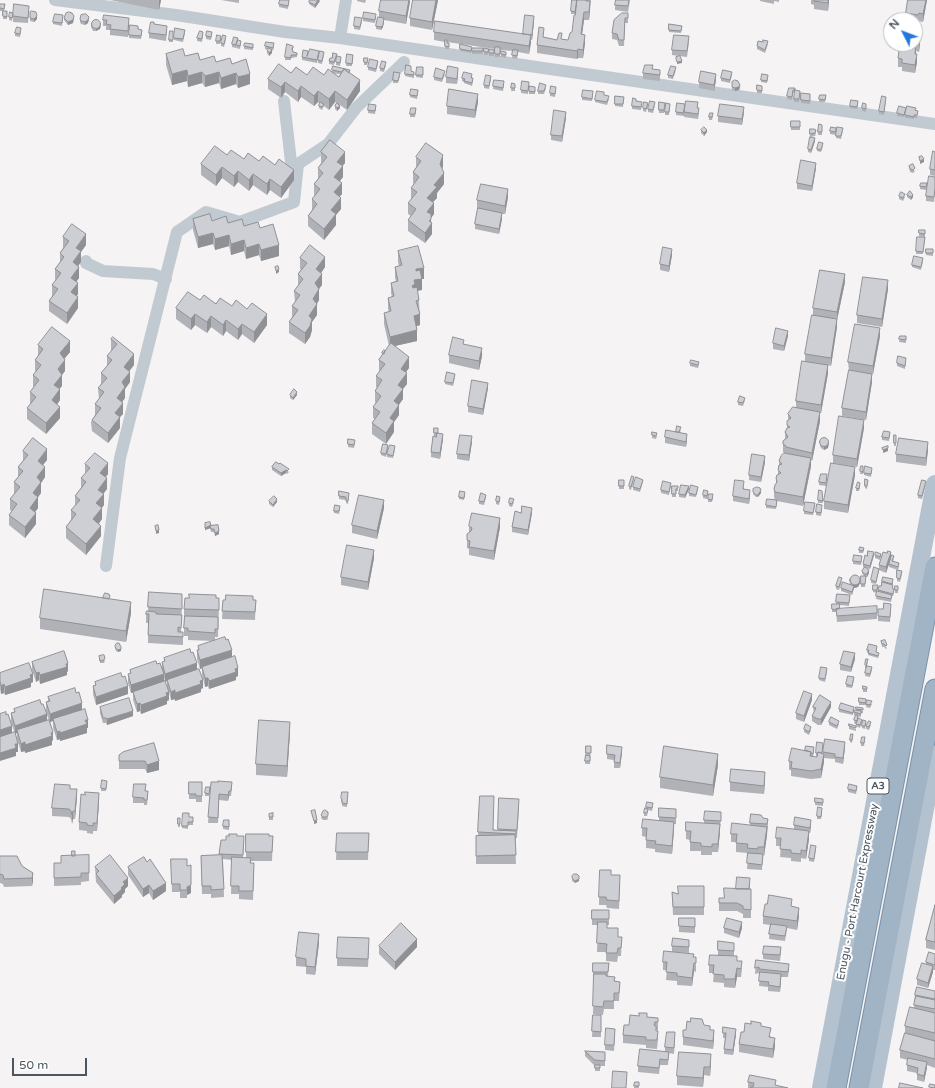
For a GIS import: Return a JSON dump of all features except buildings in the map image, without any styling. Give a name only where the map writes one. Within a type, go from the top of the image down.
[{"type":"highway","name":"Enugu - Port Harcourt Expressway","points":[[836,1088],[935,567]]},
{"type":"highway","points":[[859,1088],[935,689]]},
{"type":"main road","name":"Enugu - Port Harcourt Expressway","points":[[821,1088],[935,484]]},
{"type":"main road","points":[[873,1088],[935,755]]},
{"type":"street","points":[[55,0],[176,15],[285,32],[340,38],[935,124]]},
{"type":"street","points":[[340,38],[346,0]]},
{"type":"street","points":[[284,101],[291,162],[298,164],[328,144],[356,108],[404,62]]},
{"type":"street","points":[[106,566],[120,458],[177,232],[206,212],[240,222],[294,202],[298,164]]},
{"type":"street","points":[[86,261],[86,263],[103,271],[152,274],[166,279]]}]
